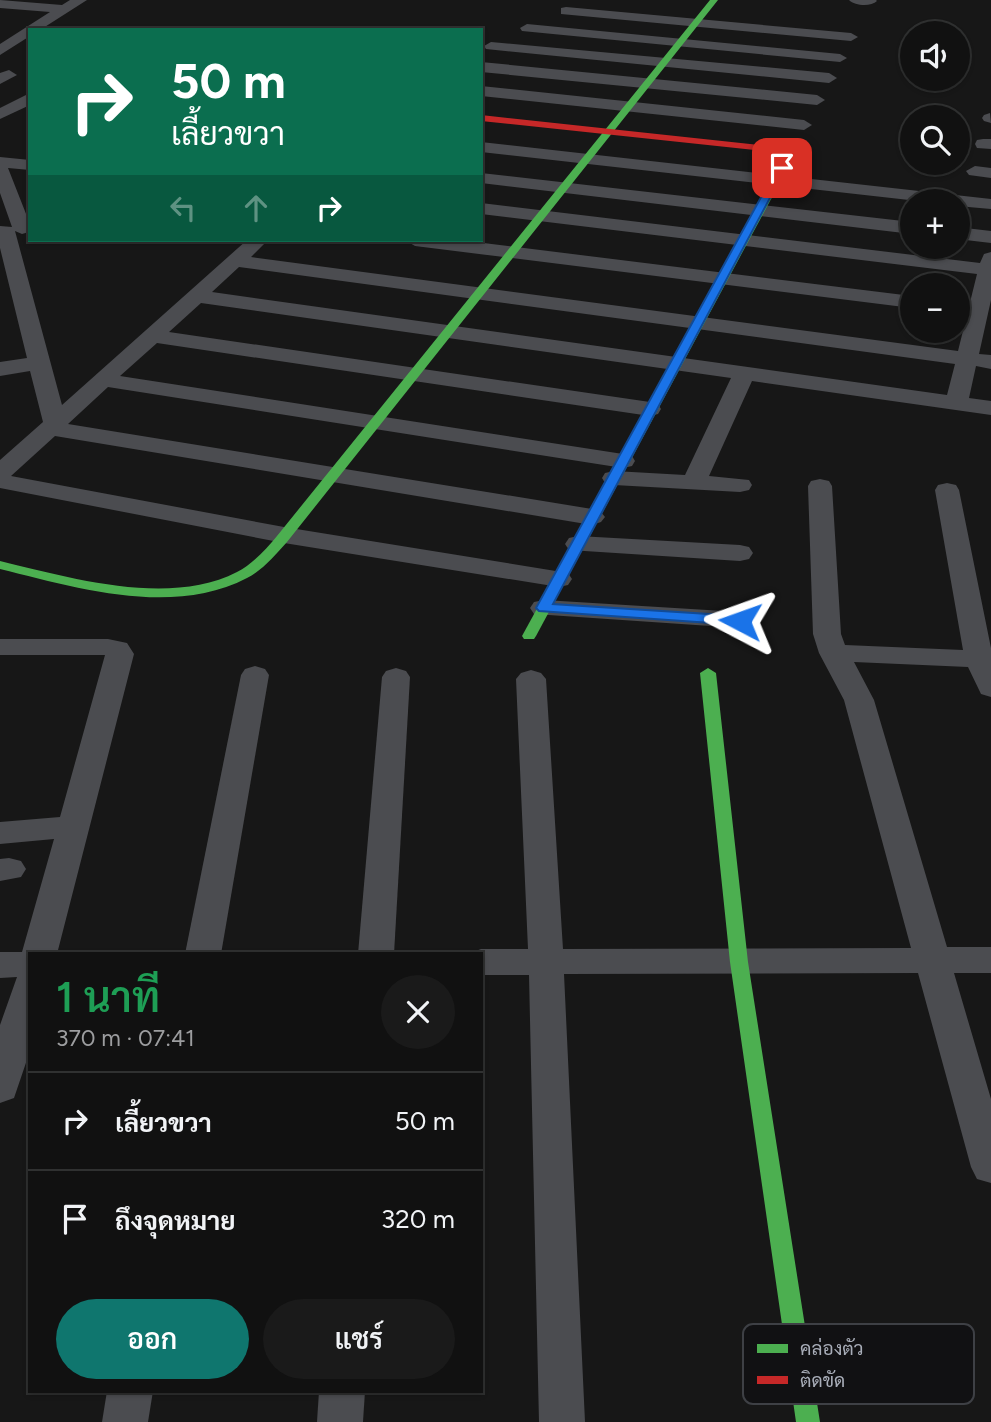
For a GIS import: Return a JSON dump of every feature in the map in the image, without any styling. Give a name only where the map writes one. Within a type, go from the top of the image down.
[{"type":"street","points":[[33,28],[80,0]]},
{"type":"street","points":[[687,3],[716,4]]},
{"type":"street","points":[[0,4],[64,9]]},
{"type":"street","points":[[0,565],[150,592],[209,589],[230,583],[244,575],[284,535],[334,475],[664,62],[696,23],[716,4]]},
{"type":"street","points":[[546,9],[851,37]]},
{"type":"street","points":[[512,27],[840,58]]},
{"type":"street","points":[[0,28],[28,31]]},
{"type":"street","points":[[0,51],[28,31]]},
{"type":"street","points":[[491,46],[829,78]]},
{"type":"street","points":[[483,67],[817,100]]},
{"type":"street","points":[[483,92],[804,125]]},
{"type":"street","points":[[0,114],[28,99]]},
{"type":"street","points":[[483,118],[786,151],[789,156],[529,636]]},
{"type":"street","points":[[483,147],[991,204]]},
{"type":"street","points":[[3,164],[28,149]]},
{"type":"street","points":[[3,164],[28,165]]},
{"type":"street","points":[[3,164],[52,426]]},
{"type":"street","points":[[483,178],[900,227]]},
{"type":"street","points":[[483,208],[742,240],[990,266],[976,310],[956,403]]},
{"type":"street","points":[[970,235],[991,237]]},
{"type":"street","points":[[0,473],[256,242]]},
{"type":"street","points":[[433,242],[900,300]]},
{"type":"street","points":[[237,261],[991,362]]},
{"type":"street","points":[[197,296],[991,408]]},
{"type":"street","points":[[153,336],[650,410]]},
{"type":"street","points":[[0,369],[41,363]]},
{"type":"street","points":[[694,482],[744,373]]},
{"type":"street","points":[[104,380],[375,424],[694,482],[740,485]]},
{"type":"street","points":[[52,426],[592,517]]},
{"type":"street","points":[[0,481],[284,535],[559,579]]},
{"type":"street","points":[[820,486],[827,634],[834,653],[853,682],[859,700],[991,1167]]},
{"type":"street","points":[[947,490],[979,659],[991,688]]},
{"type":"street","points":[[578,544],[740,553]]},
{"type":"street","points":[[544,608],[740,621]]},
{"type":"street","points":[[0,647],[108,647],[117,649],[120,654],[40,952]]},
{"type":"street","points":[[834,653],[979,659]]},
{"type":"street","points":[[708,673],[739,962],[793,1324]]},
{"type":"street","points":[[203,952],[255,675]]},
{"type":"street","points":[[376,952],[396,677]]},
{"type":"street","points":[[531,679],[546,962],[562,1422]]},
{"type":"street","points":[[0,833],[73,827]]},
{"type":"street","points":[[483,962],[991,961]]},
{"type":"street","points":[[0,965],[28,964]]},
{"type":"street","points":[[0,1088],[28,993]]},
{"type":"street","points":[[125,1422],[130,1393]]},
{"type":"street","points":[[340,1422],[342,1393]]},
{"type":"street","points":[[805,1404],[808,1422]]},
{"type":"traffic: fast","points":[[0,565],[90,585],[156,592],[188,591],[217,586],[251,570],[282,539],[714,0]]},
{"type":"traffic: fast","points":[[529,636],[779,175]]},
{"type":"traffic: fast","points":[[708,673],[739,962],[793,1324]]},
{"type":"traffic: fast","points":[[805,1404],[808,1422]]},
{"type":"traffic: jam","points":[[483,118],[786,151],[789,156],[779,175]]},
{"type":"route","points":[[740,621],[544,608],[782,168]]}]
